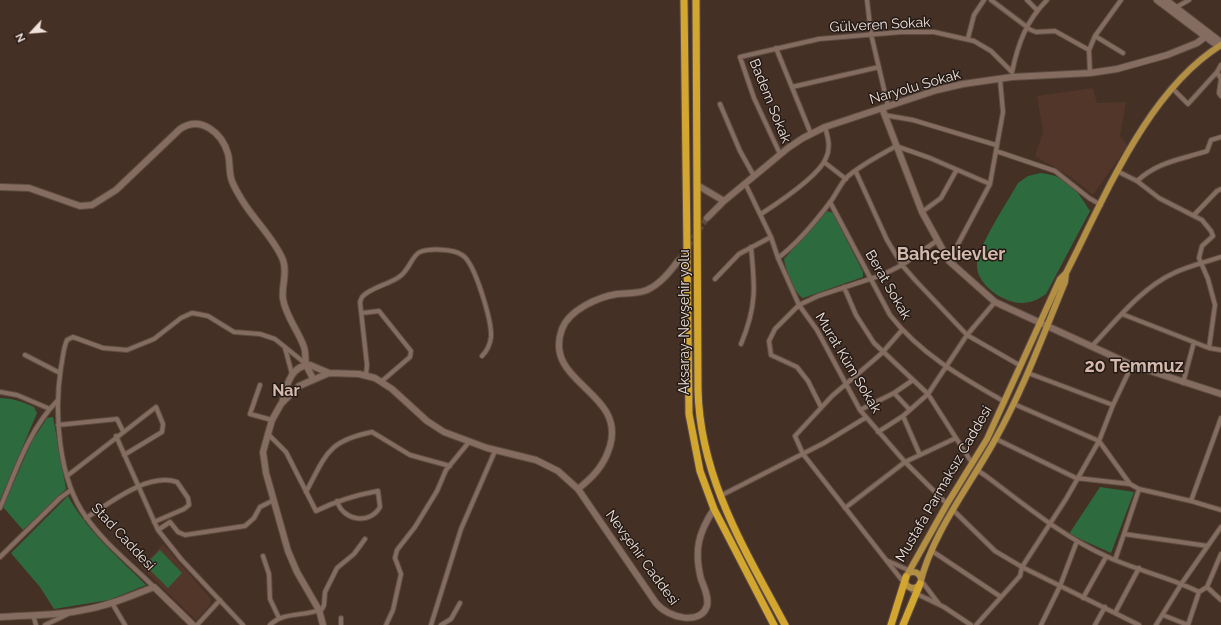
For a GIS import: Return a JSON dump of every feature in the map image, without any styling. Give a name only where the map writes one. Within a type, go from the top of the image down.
[{"type":"highway","name":"Aksaray-Nevşehir yolu","points":[[684,0],[689,414],[700,471],[714,509],[774,625]]},
{"type":"highway","name":"Aksaray-Nevşehir yolu","points":[[696,0],[698,406],[706,456],[720,496],[736,532],[785,625]]},
{"type":"highway","points":[[903,625],[915,594],[912,579]]},
{"type":"highway","name":"Mustafa Parmaksız Caddesi","points":[[891,625],[912,579]]},
{"type":"main road","name":"Mustafa Parmaksız Caddesi","points":[[912,579],[947,504],[987,439],[1060,279],[1066,272],[1117,171],[1152,114],[1172,88],[1208,53],[1221,45]]},
{"type":"main road","name":"Mustafa Parmaksız Caddesi","points":[[912,579],[932,551],[953,510],[996,439],[1014,404],[1065,282],[1066,272]]},
{"type":"street","points":[[867,0],[871,34],[888,106]]},
{"type":"street","points":[[968,38],[974,15],[984,0]]},
{"type":"street","points":[[991,0],[1026,27],[1036,32],[1055,31],[1089,50]]},
{"type":"street","points":[[1027,0],[1037,10]]},
{"type":"street","points":[[1012,74],[1026,27],[1037,10],[1047,0]]},
{"type":"street","points":[[1090,73],[1089,50],[1095,36],[1122,0]]},
{"type":"street","points":[[1156,0],[1205,37],[1214,43],[1221,45]]},
{"type":"street","points":[[1166,0],[1218,40],[1221,45]]},
{"type":"street","points":[[1175,8],[1189,0]]},
{"type":"street","name":"Gülveren Sokak","points":[[740,56],[819,39],[917,31],[950,34],[968,38],[990,51],[1012,74]]},
{"type":"street","points":[[1095,36],[1123,53]]},
{"type":"street","name":"Naryolu Sokak","points":[[707,218],[724,201],[780,154],[811,134],[825,127],[942,88],[1000,79],[1012,74],[1090,73],[1113,70],[1154,59],[1194,44],[1205,37]]},
{"type":"street","points":[[776,48],[811,134]]},
{"type":"street","name":"Badem Sokak","points":[[740,56],[754,98],[780,154]]},
{"type":"street","points":[[1172,88],[1188,104],[1217,72],[1221,65]]},
{"type":"street","points":[[792,87],[879,67]]},
{"type":"street","points":[[1217,72],[1220,79],[1219,93],[1221,96]]},
{"type":"street","points":[[949,261],[990,184],[1003,112],[1000,79]]},
{"type":"street","points":[[720,104],[740,151],[754,176]]},
{"type":"street","points":[[882,108],[922,212],[949,261],[996,302],[1132,365],[1183,383],[1221,394]]},
{"type":"street","points":[[884,115],[913,120],[996,145]]},
{"type":"street","points":[[0,187],[29,188],[80,206],[92,205],[116,190],[180,129],[192,123],[199,123],[206,126],[218,136],[225,146],[228,153],[230,171],[234,186],[283,259],[286,273],[282,289],[284,306],[304,347],[306,365],[313,379]]},
{"type":"street","points":[[761,214],[819,170],[827,157],[829,141],[825,127]]},
{"type":"street","points":[[1137,181],[1148,170],[1169,161],[1207,151],[1211,140],[1221,138]]},
{"type":"street","points":[[778,258],[787,251],[830,202],[846,179],[872,159],[896,146],[930,158],[956,171],[990,184]]},
{"type":"street","points":[[996,151],[1055,171],[1088,198],[1101,205]]},
{"type":"street","points":[[824,162],[846,179]]},
{"type":"street","points":[[922,212],[941,198],[956,171]]},
{"type":"street","points":[[1117,171],[1137,181],[1158,198],[1202,220],[1211,231],[1213,236],[1200,251],[1201,264],[1208,279],[1215,305],[1209,348]]},
{"type":"street","points":[[856,172],[884,234],[902,265],[967,335],[1021,366]]},
{"type":"street","name":"Murat Küm Sokak","points":[[745,183],[761,214],[778,258],[799,305],[817,330],[860,410],[905,462],[947,504]]},
{"type":"street","points":[[697,185],[724,201]]},
{"type":"street","points":[[1194,215],[1217,191],[1221,189]]},
{"type":"street","name":"Berat Sokak","points":[[830,202],[890,315],[902,330],[945,367],[1005,402]]},
{"type":"street","points":[[715,279],[739,254],[751,246],[771,237]]},
{"type":"street","points":[[821,407],[808,381],[797,368],[770,355],[769,340],[775,329],[799,305],[844,287],[882,275],[902,265],[938,240]]},
{"type":"street","points":[[741,344],[750,322],[754,305],[754,275],[751,246]]},
{"type":"street","points":[[366,375],[367,365],[362,297],[399,277],[408,270],[416,254],[421,251],[448,250],[463,255],[472,265],[479,284],[491,337],[488,350],[482,356]]},
{"type":"street","points":[[1091,347],[1122,314],[1154,285],[1174,273],[1221,257]]},
{"type":"street","points":[[578,489],[595,475],[605,461],[611,443],[612,424],[604,406],[565,367],[561,356],[560,346],[562,330],[568,318],[574,313],[604,297],[640,292],[653,286],[665,277],[678,262]]},
{"type":"street","points":[[844,287],[856,315],[882,353],[928,394],[972,463]]},
{"type":"street","points":[[878,432],[903,416],[928,394],[967,335],[996,302]]},
{"type":"street","points":[[362,313],[379,311],[411,351],[410,357],[382,381]]},
{"type":"street","name":"Stad Caddesi","points":[[193,625],[86,518],[71,490],[58,425],[57,401],[65,344],[70,338],[78,338],[103,348],[127,350],[148,342],[181,318],[192,313],[208,316],[234,332],[268,336],[280,342],[285,348]]},
{"type":"street","points":[[1122,314],[1209,348],[1221,350]]},
{"type":"street","points":[[902,330],[882,353],[821,407],[795,436],[803,454],[886,559],[912,579],[939,605]]},
{"type":"street","points":[[1183,383],[1194,342]]},
{"type":"street","points":[[285,348],[306,365],[318,367],[328,373]]},
{"type":"street","points":[[285,348],[292,374],[299,386]]},
{"type":"street","points":[[26,355],[60,373]]},
{"type":"street","points":[[306,365],[292,374],[288,382],[281,404],[272,420],[268,433],[264,458],[290,558],[319,610],[323,625]]},
{"type":"street","points":[[976,625],[1020,576],[1022,567],[1066,500],[1076,478],[1099,441],[1113,405],[1132,365]]},
{"type":"street","points":[[281,404],[299,386],[328,373],[366,375],[382,381],[437,428],[469,442],[495,451],[460,529],[432,625]]},
{"type":"street","points":[[1028,373],[1113,405]]},
{"type":"street","points":[[860,410],[894,393],[913,380]]},
{"type":"street","points":[[260,385],[250,414],[272,420]]},
{"type":"street","points":[[0,392],[17,395],[50,409]]},
{"type":"street","points":[[894,393],[910,410]]},
{"type":"street","points":[[0,508],[34,431],[57,401]]},
{"type":"street","points":[[1014,404],[1099,441],[1130,484]]},
{"type":"street","points":[[67,476],[116,436],[156,407],[163,424],[162,432],[124,455]]},
{"type":"street","points":[[903,416],[920,455]]},
{"type":"street","points":[[720,496],[803,454],[866,418]]},
{"type":"street","points":[[1191,501],[1221,418]]},
{"type":"street","points":[[58,425],[117,419],[123,431]]},
{"type":"street","points":[[306,492],[320,463],[335,445],[353,436],[372,432],[410,455],[450,466]]},
{"type":"street","points":[[268,433],[286,452],[316,511],[337,501],[378,491],[380,507],[375,513],[360,518],[344,514],[339,508],[337,501]]},
{"type":"street","points":[[116,436],[158,530],[181,559],[243,625]]},
{"type":"street","points":[[845,508],[905,462],[956,438]]},
{"type":"street","points":[[996,439],[1076,478],[1130,484],[1139,489],[1191,501],[1221,510]]},
{"type":"street","points":[[386,625],[393,610],[401,574],[395,558],[397,550],[415,527],[446,470],[469,442]]},
{"type":"street","name":"Nevşehir Caddesi","points":[[495,451],[536,460],[549,465],[566,477],[578,489],[656,604],[668,616],[681,623],[687,624],[698,620],[706,608],[707,596],[699,569],[698,551],[702,527],[714,509]]},
{"type":"street","points":[[977,470],[1050,524],[1106,557],[1182,583],[1199,592]]},
{"type":"street","points":[[86,518],[138,487],[159,480],[175,481],[179,484],[188,498],[189,505],[154,522]]},
{"type":"street","points":[[1115,560],[1139,489]]},
{"type":"street","points":[[0,557],[60,498],[71,490]]},
{"type":"street","points":[[158,530],[170,522],[178,532],[186,535],[241,528],[249,523],[260,507],[274,500]]},
{"type":"street","points":[[953,510],[995,551],[1022,567],[1139,625]]},
{"type":"street","points":[[1156,625],[1182,583],[1221,527]]},
{"type":"street","points":[[1124,534],[1208,546]]},
{"type":"street","points":[[270,625],[278,618],[319,610],[324,605],[325,592],[336,568],[354,554],[365,539]]},
{"type":"street","points":[[1041,625],[1060,586],[1077,541]]},
{"type":"street","points":[[932,551],[1000,597]]},
{"type":"street","points":[[1163,615],[1188,625],[1199,592],[1207,587],[1221,554]]},
{"type":"street","points":[[263,556],[269,574],[270,599],[278,618]]},
{"type":"street","points":[[1083,598],[1106,557]]},
{"type":"street","points":[[886,559],[912,579],[915,594],[939,605],[971,625]]},
{"type":"street","points":[[1115,613],[1139,568]]},
{"type":"street","points":[[0,617],[72,612],[112,603],[154,586]]},
{"type":"street","points":[[1207,587],[1221,600]]},
{"type":"street","points":[[197,625],[220,600]]},
{"type":"street","points":[[112,603],[125,625]]},
{"type":"street","points":[[441,625],[451,619],[460,604]]},
{"type":"street","points":[[1095,625],[1105,607]]},
{"type":"street","points":[[45,625],[72,612]]},
{"type":"street","points":[[34,615],[36,625]]},
{"type":"street","points":[[341,618],[341,625]]},
{"type":"shaded area","points":[[1093,88],[1097,103],[1126,102],[1120,136],[1128,145],[1093,195],[1071,177],[1035,156],[1043,132],[1037,96]]},
{"type":"shaded area","points":[[163,544],[211,599],[210,605],[196,620],[141,567]]},
{"type":"green space","points":[[1041,173],[1058,177],[1071,185],[1090,211],[1046,294],[1036,300],[1025,303],[1009,301],[999,296],[982,281],[977,266],[978,258],[987,237],[1018,183],[1028,176]]},
{"type":"green space","points":[[827,211],[833,213],[863,272],[863,277],[803,298],[797,292],[788,275],[784,259]]},
{"type":"green space","points":[[0,398],[26,403],[34,407],[37,413],[0,500]]},
{"type":"green space","points":[[53,417],[66,489],[23,530],[3,507],[32,441],[47,418]]},
{"type":"green space","points":[[1100,487],[1134,492],[1111,553],[1069,534]]},
{"type":"green space","points":[[68,496],[84,521],[114,554],[146,585],[109,600],[54,609],[40,587],[11,553]]},
{"type":"green space","points":[[160,550],[182,573],[168,588],[145,565]]},
{"type":"tunnel","points":[[678,261],[707,218]]},
{"type":"district","name":"Bahçelievler","points":[[951,255]]},
{"type":"district","name":"20 Temmuz","points":[[1134,367]]},
{"type":"district","name":"Nar","points":[[286,391]]}]
